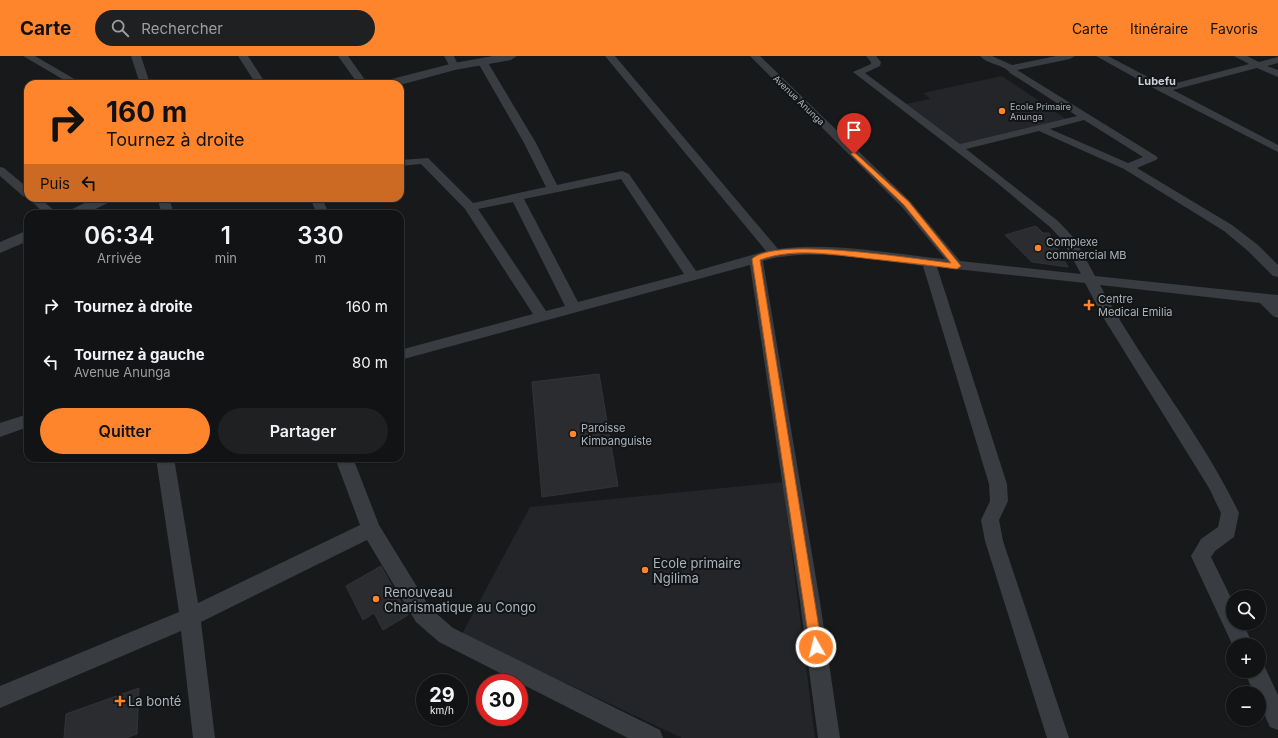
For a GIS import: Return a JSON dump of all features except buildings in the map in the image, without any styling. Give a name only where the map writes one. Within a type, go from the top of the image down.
[{"type":"street","points":[[28,56],[71,80]]},
{"type":"street","points":[[136,56],[144,80]]},
{"type":"street","points":[[243,56],[258,80]]},
{"type":"street","points":[[343,56],[360,80]]},
{"type":"street","points":[[399,80],[451,61],[482,61],[511,56]]},
{"type":"street","points":[[610,56],[774,252]]},
{"type":"street","name":"Avenue Anunga","points":[[755,56],[906,204],[957,266]]},
{"type":"street","points":[[871,56],[876,62],[875,66],[858,72],[1054,224],[1069,239],[1110,317],[1197,453],[1230,513],[1227,531],[1208,545],[1201,556],[1240,638]]},
{"type":"street","points":[[985,56],[1012,68],[1013,71],[1152,158],[1128,167]]},
{"type":"street","points":[[1012,68],[1070,56]]},
{"type":"street","points":[[1101,56],[1278,149]]},
{"type":"street","points":[[1239,56],[1278,74]]},
{"type":"street","points":[[1163,89],[1278,60]]},
{"type":"street","points":[[482,61],[530,143],[553,189]]},
{"type":"street","points":[[957,148],[1086,117]]},
{"type":"street","points":[[1040,128],[1128,167],[1228,228],[1253,248],[1278,273]]},
{"type":"street","points":[[404,162],[424,160],[470,206],[541,315]]},
{"type":"street","points":[[0,170],[24,191]]},
{"type":"street","points":[[470,206],[622,175],[625,176],[662,229],[692,276]]},
{"type":"street","points":[[516,196],[573,307]]},
{"type":"street","points":[[38,202],[47,210]]},
{"type":"street","points":[[82,210],[98,202]]},
{"type":"street","points":[[0,248],[24,237]]},
{"type":"street","points":[[404,353],[541,315],[756,259],[774,252],[794,250],[846,253],[1272,299],[1278,313]]},
{"type":"street","points":[[756,259],[810,602],[829,738]]},
{"type":"street","points":[[930,263],[998,484],[999,501],[990,520],[994,541],[1058,738]]},
{"type":"street","points":[[0,430],[24,421]]},
{"type":"street","points":[[166,462],[190,617],[204,738]]},
{"type":"street","points":[[346,462],[371,529],[423,615],[446,635],[652,738]]},
{"type":"street","points":[[0,698],[190,617],[371,529]]},
{"type":"street","points":[[1258,678],[1278,719]]},
{"type":"shaded area","points":[[1002,76],[1066,119],[960,144],[906,104],[930,99],[923,93]]},
{"type":"shaded area","name":"Ecole primaire Ngilima","points":[[783,482],[815,738],[682,738],[462,634],[530,507]]},
{"type":"place","name":"Ecole Primaire Anunga","points":[[1002,111]]},
{"type":"place","name":"Complexe commercial MB","points":[[1038,248]]},
{"type":"place","name":"Centre Medical Emilia","points":[[1089,305]]},
{"type":"place","name":"Paroisse Kimbanguiste","points":[[573,434]]},
{"type":"place","name":"Ecole primaire Ngilima","points":[[645,570]]},
{"type":"place","name":"Renouveau Charismatique au Congo","points":[[376,599]]},
{"type":"place","name":"La bonté","points":[[120,701]]},
{"type":"district","name":"Lubefu","points":[[1157,81]]},
{"type":"route","points":[[816,647],[756,259],[774,252],[794,250],[846,253],[957,266],[906,204],[854,154]]}]
